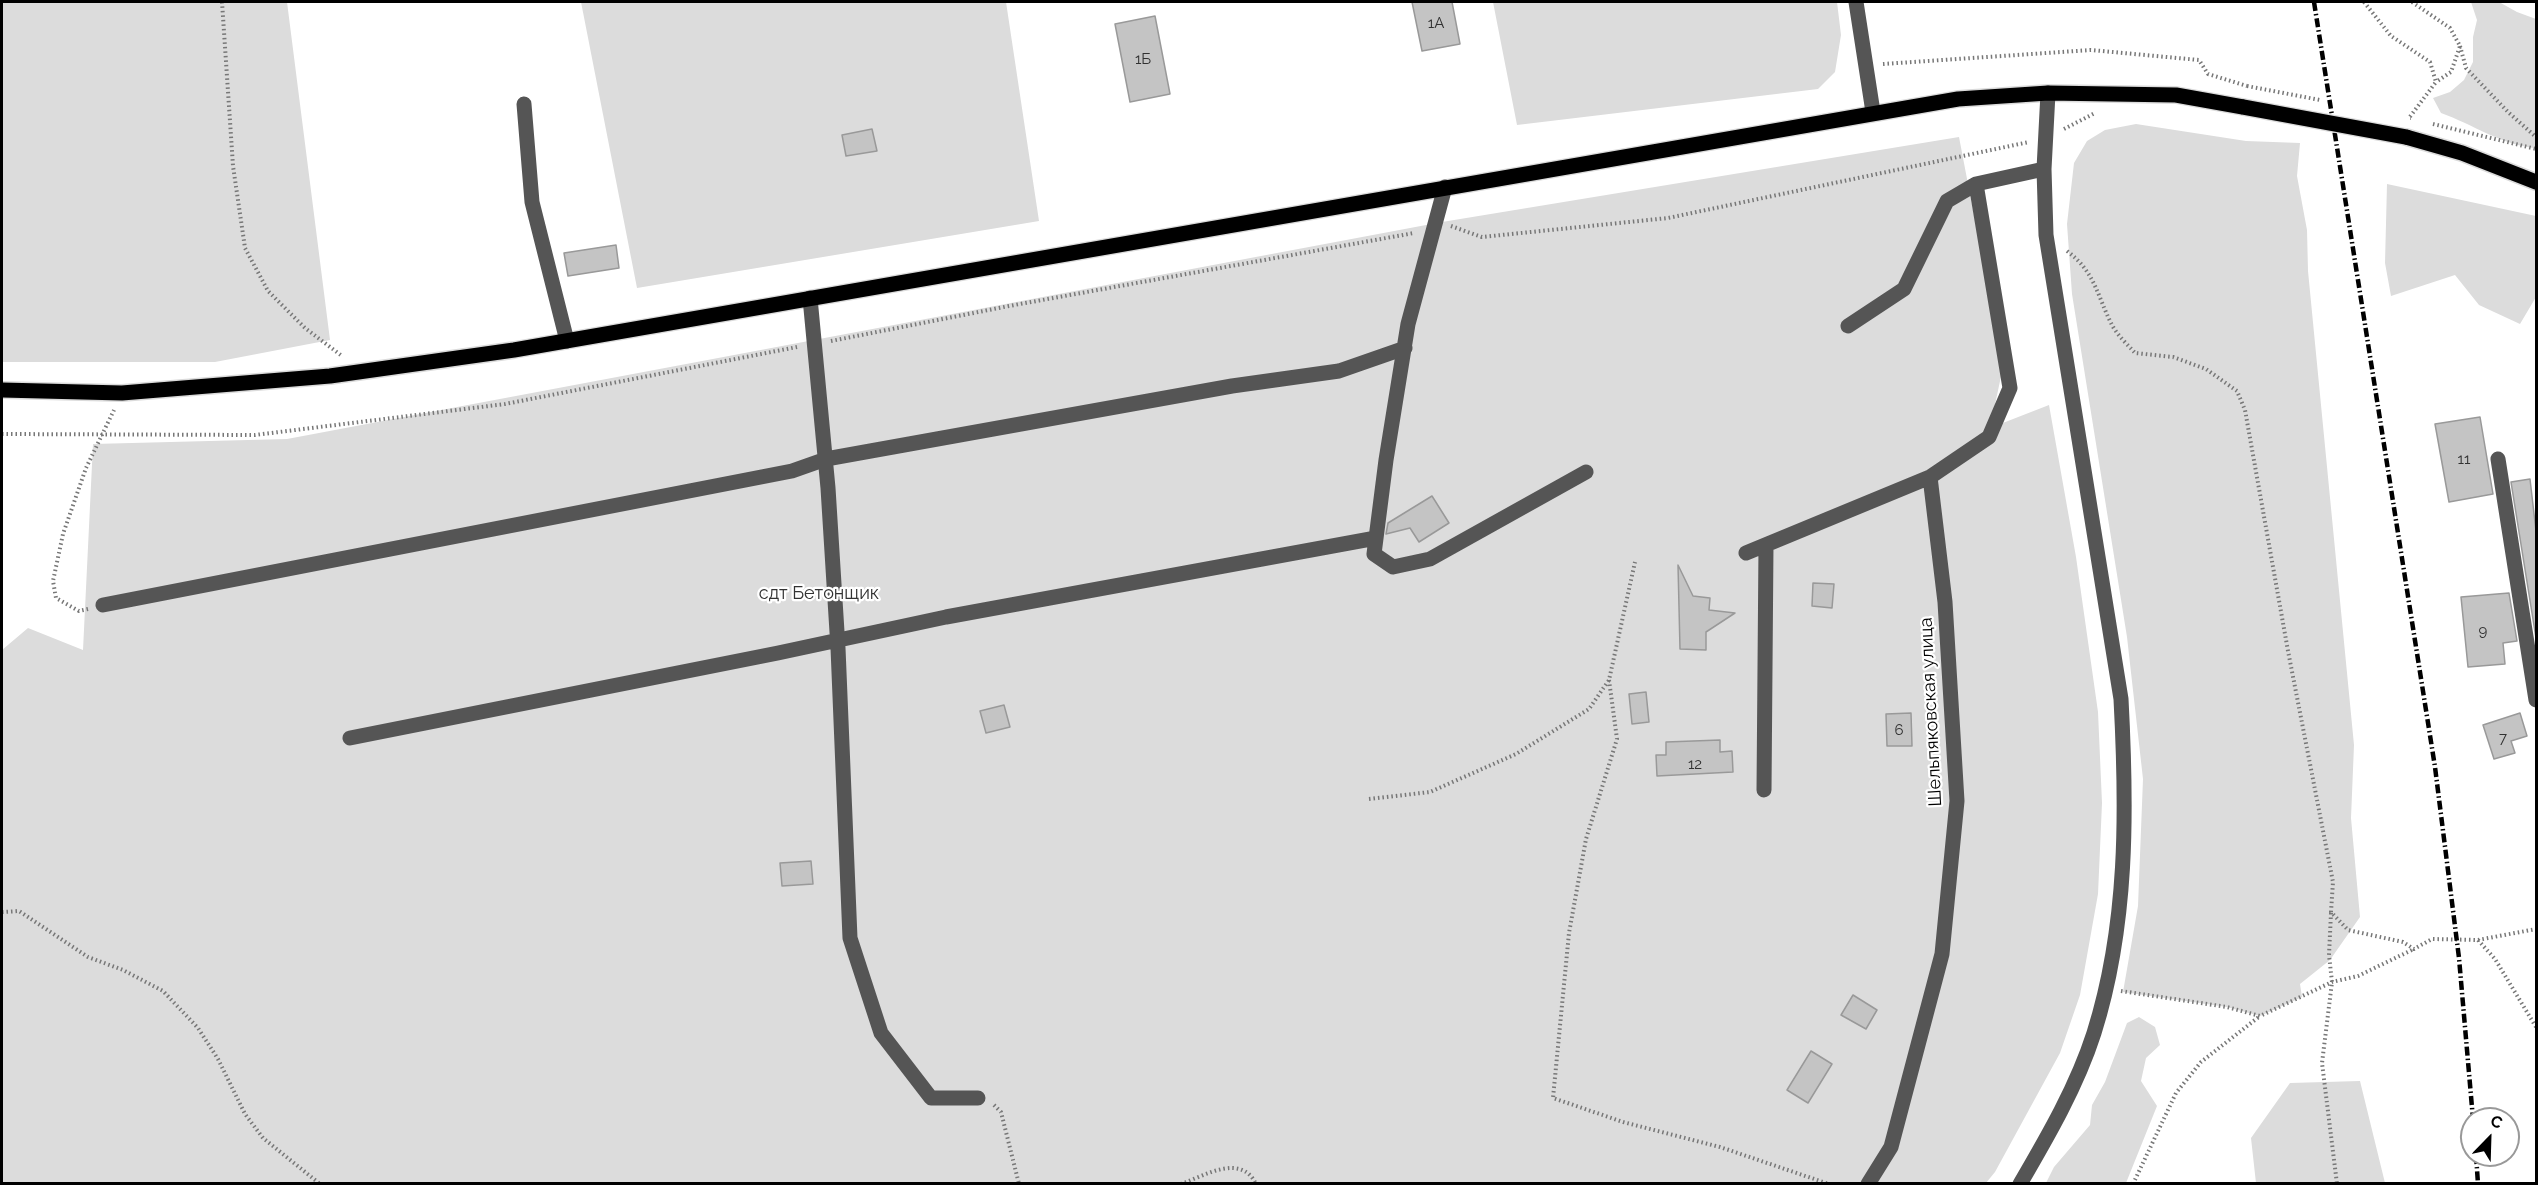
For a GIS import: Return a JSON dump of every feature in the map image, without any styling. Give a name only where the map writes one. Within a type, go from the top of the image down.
[{"type":"main road","points":[[2,390],[122,393],[363,371],[567,341],[1958,99],[2048,93],[2176,95],[2406,137],[2462,153],[2536,182]]},
{"type":"street","points":[[1856,2],[1873,112]]},
{"type":"street","points":[[2020,1184],[2051,1130],[2075,1081],[2094,1034],[2106,990],[2115,942],[2123,856],[2125,776],[2121,699],[2046,235],[2044,169],[2048,93]]},
{"type":"street","points":[[524,104],[532,202],[567,341]]},
{"type":"street","points":[[1848,326],[1904,289],[1947,201],[1976,184],[2044,169]]},
{"type":"street","points":[[1746,553],[1930,477],[1989,437],[2010,388],[1976,184]]},
{"type":"street","points":[[1446,187],[1433,230],[1405,348],[1374,554],[1393,567],[1430,559],[1586,472]]},
{"type":"street","points":[[810,298],[826,459],[837,640],[849,938],[881,1033],[931,1098],[978,1098]]},
{"type":"street","points":[[103,605],[792,471],[826,459],[1232,386],[1339,371],[1405,348]]},
{"type":"street","points":[[2498,459],[2536,700]]},
{"type":"street","name":"Шельпяковская улица","points":[[1868,1184],[1891,1147],[1942,954],[1957,801],[1945,602],[1930,477]]},
{"type":"street","points":[[350,738],[946,617],[1376,538]]},
{"type":"street","points":[[1764,790],[1766,544]]},
{"type":"path","points":[[222,2],[233,166],[245,248],[268,291],[305,328],[363,371]]},
{"type":"path","points":[[2364,2],[2391,36],[2430,62],[2436,82]]},
{"type":"path","points":[[2412,2],[2450,28],[2460,46],[2466,68],[2509,113],[2536,137]]},
{"type":"path","points":[[2421,121],[2409,118],[2436,82],[2451,72],[2460,46]]},
{"type":"path","points":[[1866,65],[2091,50],[2199,60],[2208,74],[2247,86]]},
{"type":"path","points":[[2,434],[255,435],[505,404],[1009,306],[1450,226],[1482,237],[1668,218],[2045,139],[2101,110]]},
{"type":"path","points":[[2432,123],[2536,149]]},
{"type":"path","points":[[2046,235],[2076,258],[2098,287],[2112,325],[2135,353],[2173,357],[2206,369],[2237,391],[2245,410],[2288,651],[2333,882],[2329,955],[2332,982],[2322,1063],[2337,1184]]},
{"type":"path","points":[[103,605],[79,611],[69,607],[56,598],[53,581],[63,534],[86,468],[122,393]]},
{"type":"path","points":[[1635,562],[1609,680],[1617,740],[1584,849],[1569,933],[1553,1098],[1623,1122],[1720,1147],[1829,1184]]},
{"type":"path","points":[[1369,799],[1430,792],[1516,754],[1589,709],[1609,680]]},
{"type":"path","points":[[2,912],[19,911],[88,957],[123,970],[163,991],[198,1028],[218,1059],[245,1114],[263,1138],[320,1184]]},
{"type":"path","points":[[2331,912],[2348,930],[2403,942],[2414,949]]},
{"type":"path","points":[[2133,1184],[2176,1093],[2201,1062],[2260,1016],[2332,982],[2358,976],[2432,939],[2478,940],[2536,929]]},
{"type":"path","points":[[2478,940],[2495,959],[2536,1027]]},
{"type":"path","points":[[2106,990],[2161,996],[2260,1016]]},
{"type":"path","points":[[978,1098],[991,1102],[1001,1112],[1018,1184]]},
{"type":"path","points":[[1181,1184],[1234,1166],[1246,1170],[1257,1184]]},
{"type":"green space","points":[[2,2],[287,2],[330,340],[215,362],[2,362]]},
{"type":"green space","points":[[581,2],[1006,2],[1039,221],[637,288]]},
{"type":"green space","points":[[1493,2],[1837,2],[1841,35],[1835,72],[1818,89],[1517,125]]},
{"type":"green space","points":[[2471,2],[2499,2],[2536,19],[2536,148],[2500,139],[2441,113],[2433,98],[2450,92],[2464,80],[2473,62],[2473,37],[2477,20]]},
{"type":"green space","points":[[2136,124],[2246,141],[2300,143],[2297,176],[2307,230],[2308,271],[2354,745],[2351,818],[2360,917],[2330,960],[2300,984],[2302,997],[2260,1016],[2227,1007],[2123,992],[2138,906],[2143,779],[2127,637],[2072,294],[2067,224],[2074,163],[2087,141],[2105,130]]},
{"type":"green space","name":"сдт Бетонщик","points":[[1959,137],[2003,367],[1990,428],[2049,405],[2076,557],[2098,712],[2102,803],[2098,894],[2080,995],[2060,1053],[1995,1172],[1986,1183],[2,1184],[2,650],[28,628],[83,650],[93,444],[287,439],[1442,222]]},
{"type":"green space","points":[[2387,184],[2536,216],[2536,297],[2520,324],[2479,305],[2455,275],[2391,296],[2385,263]]},
{"type":"green space","points":[[2139,1017],[2155,1027],[2160,1045],[2146,1058],[2141,1081],[2157,1106],[2126,1183],[2046,1183],[2054,1167],[2090,1125],[2092,1105],[2105,1082],[2127,1023]]},
{"type":"green space","points":[[2360,1081],[2385,1183],[2256,1183],[2251,1138],[2290,1083]]},
{"type":"building","points":[[1412,2],[1452,2],[1460,44],[1422,51]]},
{"type":"building","points":[[1155,16],[1170,94],[1130,102],[1115,24]]},
{"type":"building","points":[[872,129],[877,151],[846,156],[842,135]]},
{"type":"building","points":[[616,245],[619,268],[568,276],[564,253]]},
{"type":"building","points":[[2480,417],[2493,494],[2449,502],[2435,424]]},
{"type":"building","points":[[2530,479],[2536,531],[2536,638],[2511,482]]},
{"type":"building","points":[[1432,496],[1449,523],[1419,542],[1410,528],[1386,534],[1388,523]]},
{"type":"building","points":[[1678,565],[1693,596],[1710,598],[1709,610],[1735,613],[1706,632],[1706,650],[1680,649]]},
{"type":"building","points":[[1813,583],[1834,584],[1832,608],[1812,606]]},
{"type":"building","points":[[2509,593],[2517,641],[2503,643],[2505,664],[2468,667],[2461,597]]},
{"type":"building","points":[[1646,692],[1649,722],[1632,724],[1629,694]]},
{"type":"building","points":[[1004,705],[1010,727],[986,733],[980,711]]},
{"type":"building","points":[[1911,713],[1912,746],[1887,746],[1886,714]]},
{"type":"building","points":[[2520,713],[2527,736],[2511,741],[2515,753],[2494,759],[2483,725]]},
{"type":"building","points":[[1720,740],[1720,752],[1732,751],[1733,772],[1657,776],[1656,755],[1666,755],[1666,742]]},
{"type":"building","points":[[811,861],[813,884],[782,886],[780,863]]},
{"type":"building","points":[[1853,995],[1877,1010],[1866,1029],[1841,1015]]},
{"type":"building","points":[[1811,1051],[1832,1064],[1808,1103],[1787,1090]]},
{"type":"railway","points":[[2314,2],[2435,767],[2459,958],[2472,1107]]},
{"type":"railway","points":[[2477,1167],[2478,1184]]}]
